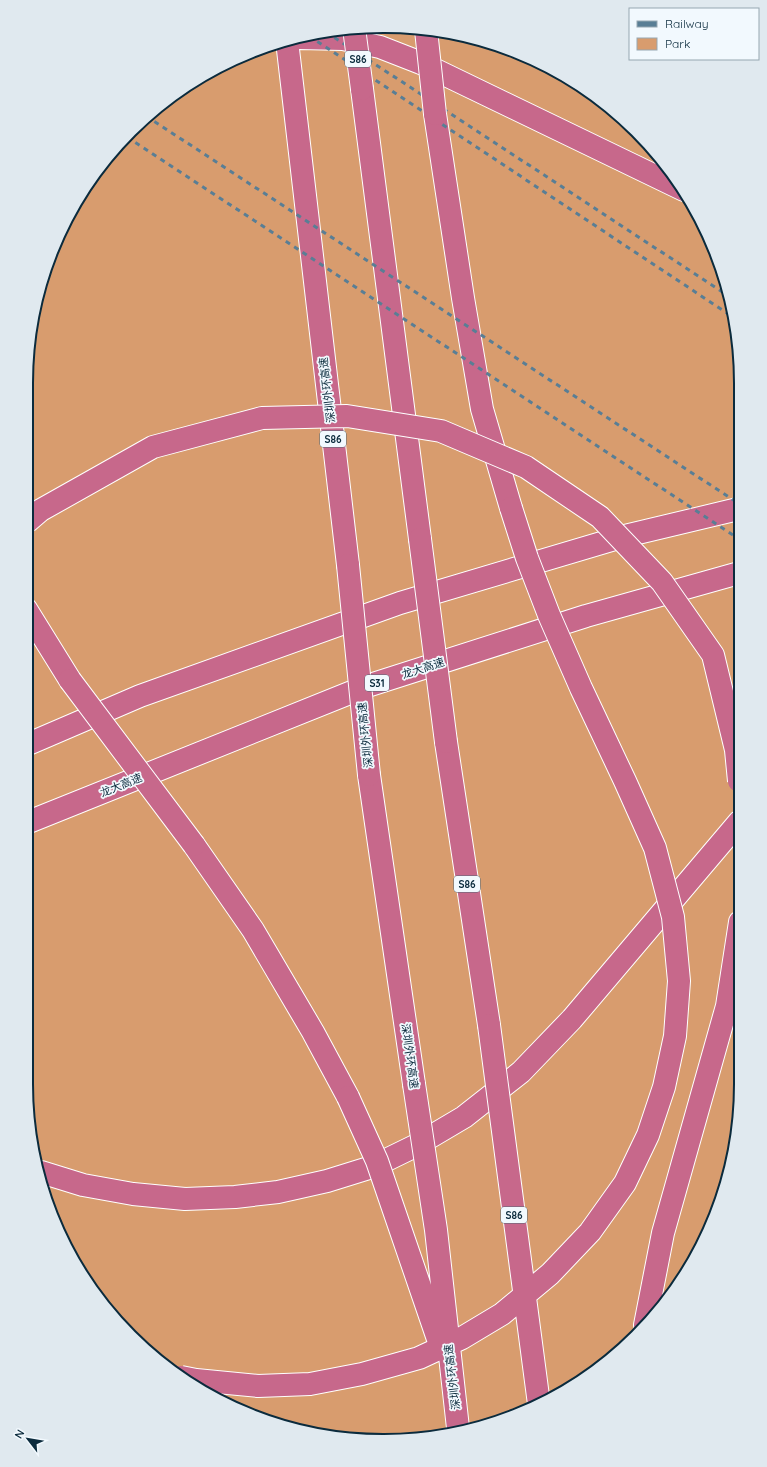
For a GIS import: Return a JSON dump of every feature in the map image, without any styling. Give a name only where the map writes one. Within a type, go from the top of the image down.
[{"type":"highway","name":"S86","points":[[355,35],[446,742],[489,1025],[538,1398]]},
{"type":"highway","points":[[197,1380],[258,1386],[310,1384],[362,1374],[419,1358],[462,1338],[502,1314],[544,1279],[590,1232],[625,1182],[648,1135],[664,1087],[675,1036],[679,981],[673,917],[654,848],[549,616],[527,558],[482,409],[463,298],[435,114],[427,36]]},
{"type":"highway","points":[[320,39],[351,41],[380,47],[420,63],[672,184]]},
{"type":"highway","name":"深圳外环高速","points":[[288,47],[348,565],[369,775],[436,1230],[458,1426]]},
{"type":"highway","points":[[33,517],[41,510],[153,447],[262,418],[347,416],[441,431],[526,467],[600,517],[662,582],[713,655],[734,742]]},
{"type":"highway","points":[[33,742],[140,696],[400,602],[625,536],[734,510]]},
{"type":"highway","name":"龙大高速","points":[[33,820],[367,686],[586,616],[734,574]]},
{"type":"highway","points":[[33,620],[70,680],[194,845],[253,930],[314,1032],[348,1097],[377,1161],[434,1326],[454,1393]]},
{"type":"highway","points":[[45,1173],[83,1185],[133,1194],[185,1199],[235,1197],[278,1192],[327,1181],[372,1167],[415,1146],[464,1117],[521,1072],[572,1019],[734,828]]},
{"type":"highway","points":[[647,1315],[663,1233],[727,1006],[734,961]]},
{"type":"green space","points":[[384,33],[406,34],[429,36],[474,45],[539,69],[559,80],[597,105],[615,120],[647,152],[662,170],[687,208],[707,249],[722,293],[731,338],[734,384],[734,1084],[731,1129],[722,1174],[698,1239],[687,1259],[662,1297],[647,1315],[615,1347],[578,1375],[539,1398],[474,1422],[429,1431],[384,1434],[338,1431],[293,1422],[228,1398],[208,1387],[170,1362],[152,1347],[120,1315],[92,1278],[69,1239],[45,1174],[36,1129],[33,1084],[33,384],[36,338],[45,293],[69,228],[80,208],[105,170],[120,152],[152,120],[170,105],[208,80],[228,69],[271,52],[293,45],[338,36]]},
{"type":"railway","points":[[333,37],[721,291]]},
{"type":"railway","points":[[315,40],[726,313]]},
{"type":"railway","points":[[152,120],[734,500]]},
{"type":"railway","points":[[132,140],[734,536]]}]
